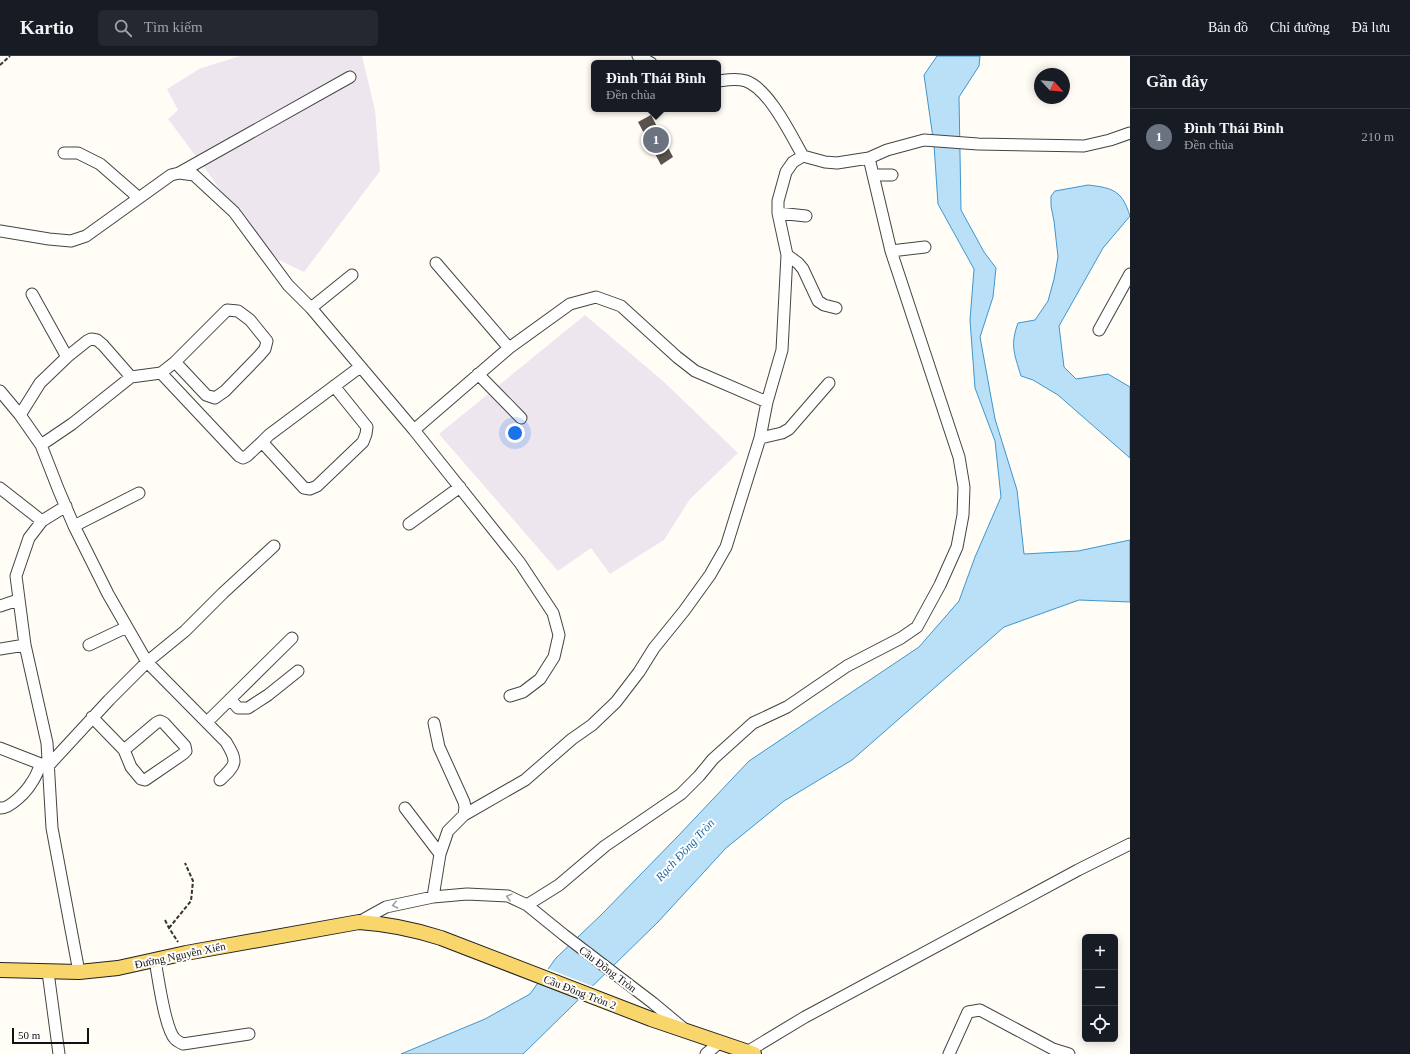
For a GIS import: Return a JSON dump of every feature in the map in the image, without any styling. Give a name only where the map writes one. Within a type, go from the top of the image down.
[{"type":"main road","name":"Đường Nguyễn Xiển","points":[[0,970],[79,972],[118,968],[186,953],[359,922],[387,924],[413,929],[441,938],[509,965]]},
{"type":"main road","name":"Cầu Đồng Tròn 2","points":[[509,965],[688,1032]]},
{"type":"main road","points":[[688,1032],[720,1042],[744,1052]]},
{"type":"street","points":[[0,231],[71,241],[86,236],[171,175],[180,173],[350,77]]},
{"type":"street","points":[[721,81],[734,79],[746,81],[756,87],[770,101],[777,111],[803,156],[825,162],[837,163],[869,158],[887,150],[924,140],[978,144],[1084,146],[1110,140],[1130,133]]},
{"type":"street","points":[[64,153],[78,153],[100,164],[139,198]]},
{"type":"street","points":[[433,897],[440,854],[448,832],[464,815],[525,780],[572,739],[592,725],[616,702],[639,672],[654,648],[684,611],[710,575],[726,548],[760,438],[767,402],[782,350],[787,255],[778,213],[778,201],[786,172],[793,162],[803,156]]},
{"type":"street","points":[[527,905],[559,885],[605,846],[681,794],[713,759],[753,723],[787,707],[847,666],[901,638],[916,627],[940,585],[957,547],[963,515],[964,487],[957,450],[891,251],[869,158]]},
{"type":"street","points":[[180,173],[194,175],[234,212],[288,285],[311,308],[414,430],[520,563],[554,613],[559,635],[554,657],[540,679],[523,692],[510,696]]},
{"type":"street","points":[[873,175],[892,175]]},
{"type":"street","points":[[778,213],[806,216]]},
{"type":"street","points":[[891,251],[925,247]]},
{"type":"street","points":[[787,255],[798,263],[803,269],[818,302],[836,308]]},
{"type":"street","points":[[436,263],[509,348]]},
{"type":"street","points":[[1099,330],[1130,274]]},
{"type":"street","points":[[311,308],[352,275]]},
{"type":"street","points":[[32,294],[67,357]]},
{"type":"street","points":[[414,430],[509,348],[570,304],[596,297],[621,306],[677,357],[695,371],[767,402]]},
{"type":"street","points":[[41,445],[72,424],[131,377],[161,373],[175,362],[228,310],[238,311],[250,320],[267,341],[265,349],[259,356],[225,391],[215,398],[206,395],[175,362]]},
{"type":"street","points":[[20,415],[40,383],[67,357],[91,339],[97,340],[131,377]]},
{"type":"street","points":[[161,373],[239,456],[243,458],[269,435],[360,367]]},
{"type":"street","points":[[478,374],[521,418]]},
{"type":"street","points":[[760,438],[782,434],[789,429],[828,383]]},
{"type":"street","points":[[262,442],[304,488],[310,489],[316,486],[363,442],[366,434],[366,427],[334,386]]},
{"type":"street","points":[[0,391],[20,415],[41,445],[74,526],[108,594],[147,662],[226,742],[234,755],[234,762],[231,769],[220,780]]},
{"type":"street","points":[[0,488],[42,521]]},
{"type":"street","points":[[409,524],[460,488]]},
{"type":"street","points":[[74,526],[139,493]]},
{"type":"street","points":[[66,506],[42,521],[29,538],[16,576],[25,645],[45,736],[45,765],[52,828],[79,972]]},
{"type":"street","points":[[0,808],[3,808],[16,800],[32,783],[45,765],[147,662],[184,631],[223,592],[274,546]]},
{"type":"street","points":[[0,606],[18,600]]},
{"type":"street","points":[[89,645],[127,626]]},
{"type":"street","points":[[207,722],[292,638]]},
{"type":"street","points":[[0,649],[25,645]]},
{"type":"street","points":[[230,699],[238,708],[248,708],[268,695],[298,671]]},
{"type":"street","points":[[92,717],[124,750],[131,767],[140,779],[145,780],[186,751],[185,746],[164,723],[160,721],[124,750]]},
{"type":"street","points":[[434,723],[439,747],[466,807],[464,815]]},
{"type":"street","points":[[0,748],[45,765]]},
{"type":"street","points":[[405,808],[440,854]]},
{"type":"street","points":[[744,1052],[805,1017],[1093,862],[1130,844]]},
{"type":"street","name":"Đường Nguyễn Xiển","points":[[359,922],[386,907],[433,897],[468,894],[495,895],[508,896],[527,905],[564,935]]},
{"type":"street","name":"Cầu Đồng Tròn","points":[[564,935],[653,1003],[688,1032]]},
{"type":"street","points":[[155,960],[161,998],[170,1030],[175,1040],[183,1044],[249,1034]]},
{"type":"street","points":[[48,972],[59,1054]]},
{"type":"street","points":[[949,1054],[968,1012],[980,1010],[1057,1052],[1069,1054]]},
{"type":"street","points":[[706,1054],[720,1042]]},
{"type":"path","points":[[0,65],[10,56]]},
{"type":"path","points":[[169,928],[191,901],[193,881],[186,864]]},
{"type":"path","points":[[165,920],[186,953]]},
{"type":"shaded area","points":[[240,56],[362,56],[375,110],[380,171],[304,272],[277,259],[238,217],[212,178],[168,119],[178,110],[167,89],[199,69]]},
{"type":"shaded area","points":[[585,315],[663,381],[738,453],[690,499],[664,540],[610,574],[591,548],[558,571],[439,434]]},
{"type":"water","name":"Rạch Đồng Tròn","points":[[937,56],[980,56],[979,66],[959,97],[961,210],[984,252],[996,268],[993,297],[980,337],[995,419],[1017,490],[1024,554],[1078,551],[1130,540],[1130,602],[1079,600],[1004,627],[852,760],[784,801],[726,848],[658,922],[523,1054],[401,1054],[485,1019],[530,994],[556,958],[602,914],[749,761],[919,647],[959,601],[975,557],[1001,497],[995,441],[975,388],[970,320],[974,269],[938,204],[934,145],[924,75]]},
{"type":"water","points":[[1088,185],[1116,192],[1124,201],[1130,216],[1103,248],[1059,326],[1064,367],[1076,379],[1108,374],[1130,387],[1130,458],[1058,395],[1033,380],[1021,376],[1014,349],[1014,337],[1018,323],[1035,320],[1048,301],[1054,279],[1058,257],[1051,196],[1055,191]]},
{"type":"pier","points":[[546,968],[595,987],[583,999],[536,981]]},
{"type":"building","points":[[651,115],[673,157],[661,165],[638,122]]},
{"type":"place","name":"Đình Thái Bình","points":[[656,140]]}]
